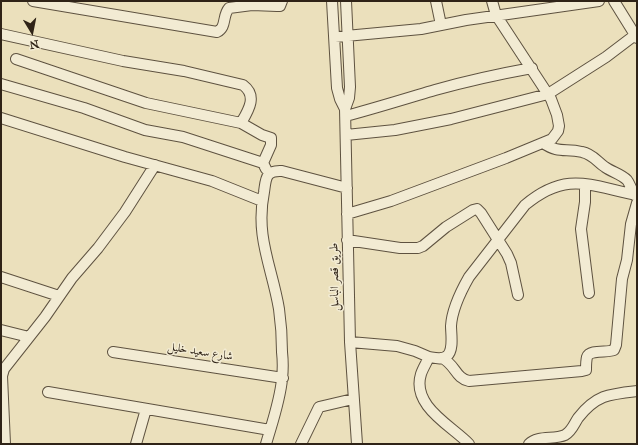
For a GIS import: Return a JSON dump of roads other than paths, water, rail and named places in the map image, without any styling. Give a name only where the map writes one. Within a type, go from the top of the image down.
[{"type":"street","points":[[33,1],[217,32],[223,28],[229,8],[252,5],[280,6],[282,1]]},
{"type":"street","name":"طريق قصر الباسل","points":[[332,1],[337,88],[346,112]]},
{"type":"street","name":"طريق قصر الباسل","points":[[346,1],[349,36],[350,93],[346,112],[347,240],[350,342],[357,444]]},
{"type":"street","points":[[436,1],[441,25]]},
{"type":"street","points":[[347,214],[391,201],[543,143],[552,139],[558,131],[559,126],[557,115],[548,94],[496,15],[492,1]]},
{"type":"street","points":[[335,36],[421,29],[496,15],[527,6],[599,1]]},
{"type":"street","points":[[346,135],[395,130],[451,119],[548,94],[636,36],[614,1]]},
{"type":"street","points":[[1,34],[123,61],[184,71],[243,85],[251,99],[249,109],[241,123]]},
{"type":"street","points":[[16,59],[146,103],[241,123],[262,135],[271,138],[271,145],[264,163],[268,174],[262,200],[261,221],[264,245],[279,310],[283,378],[266,444]]},
{"type":"street","points":[[346,112],[386,106],[436,90],[496,75],[532,68]]},
{"type":"street","points":[[1,84],[84,108],[145,130],[183,137],[264,163]]},
{"type":"street","points":[[1,118],[212,181],[262,200]]},
{"type":"street","points":[[442,358],[450,363],[461,379],[469,381],[582,371],[586,370],[587,357],[589,354],[599,351],[612,351],[616,349],[620,298],[636,198],[626,180],[622,176],[604,167],[592,155],[569,150],[554,150],[543,143]]},
{"type":"street","points":[[5,444],[2,376],[7,364],[30,337],[72,278],[126,212],[155,165]]},
{"type":"street","points":[[268,174],[273,171],[282,171],[347,188]]},
{"type":"street","points":[[350,342],[398,346],[429,357],[439,359],[442,358],[449,354],[451,347],[451,324],[462,290],[469,277],[525,205],[536,196],[561,185],[577,182],[636,198]]},
{"type":"street","points":[[585,184],[585,202],[581,229],[590,293]]},
{"type":"street","points":[[347,240],[400,248],[418,248],[423,246],[446,227],[476,209],[481,213],[498,239],[511,263],[518,295]]},
{"type":"street","points":[[1,277],[59,296]]},
{"type":"street","points":[[1,330],[30,337]]},
{"type":"street","name":"شارع سعيد خليل","points":[[113,352],[283,378]]},
{"type":"street","points":[[429,357],[421,374],[420,383],[426,404],[436,416],[458,433],[469,444]]},
{"type":"street","points":[[530,444],[537,440],[567,434],[582,413],[599,398],[610,394],[637,391]]},
{"type":"street","points":[[48,392],[270,430]]},
{"type":"street","points":[[301,444],[319,406],[353,398]]},
{"type":"street","points":[[136,444],[146,409]]}]
